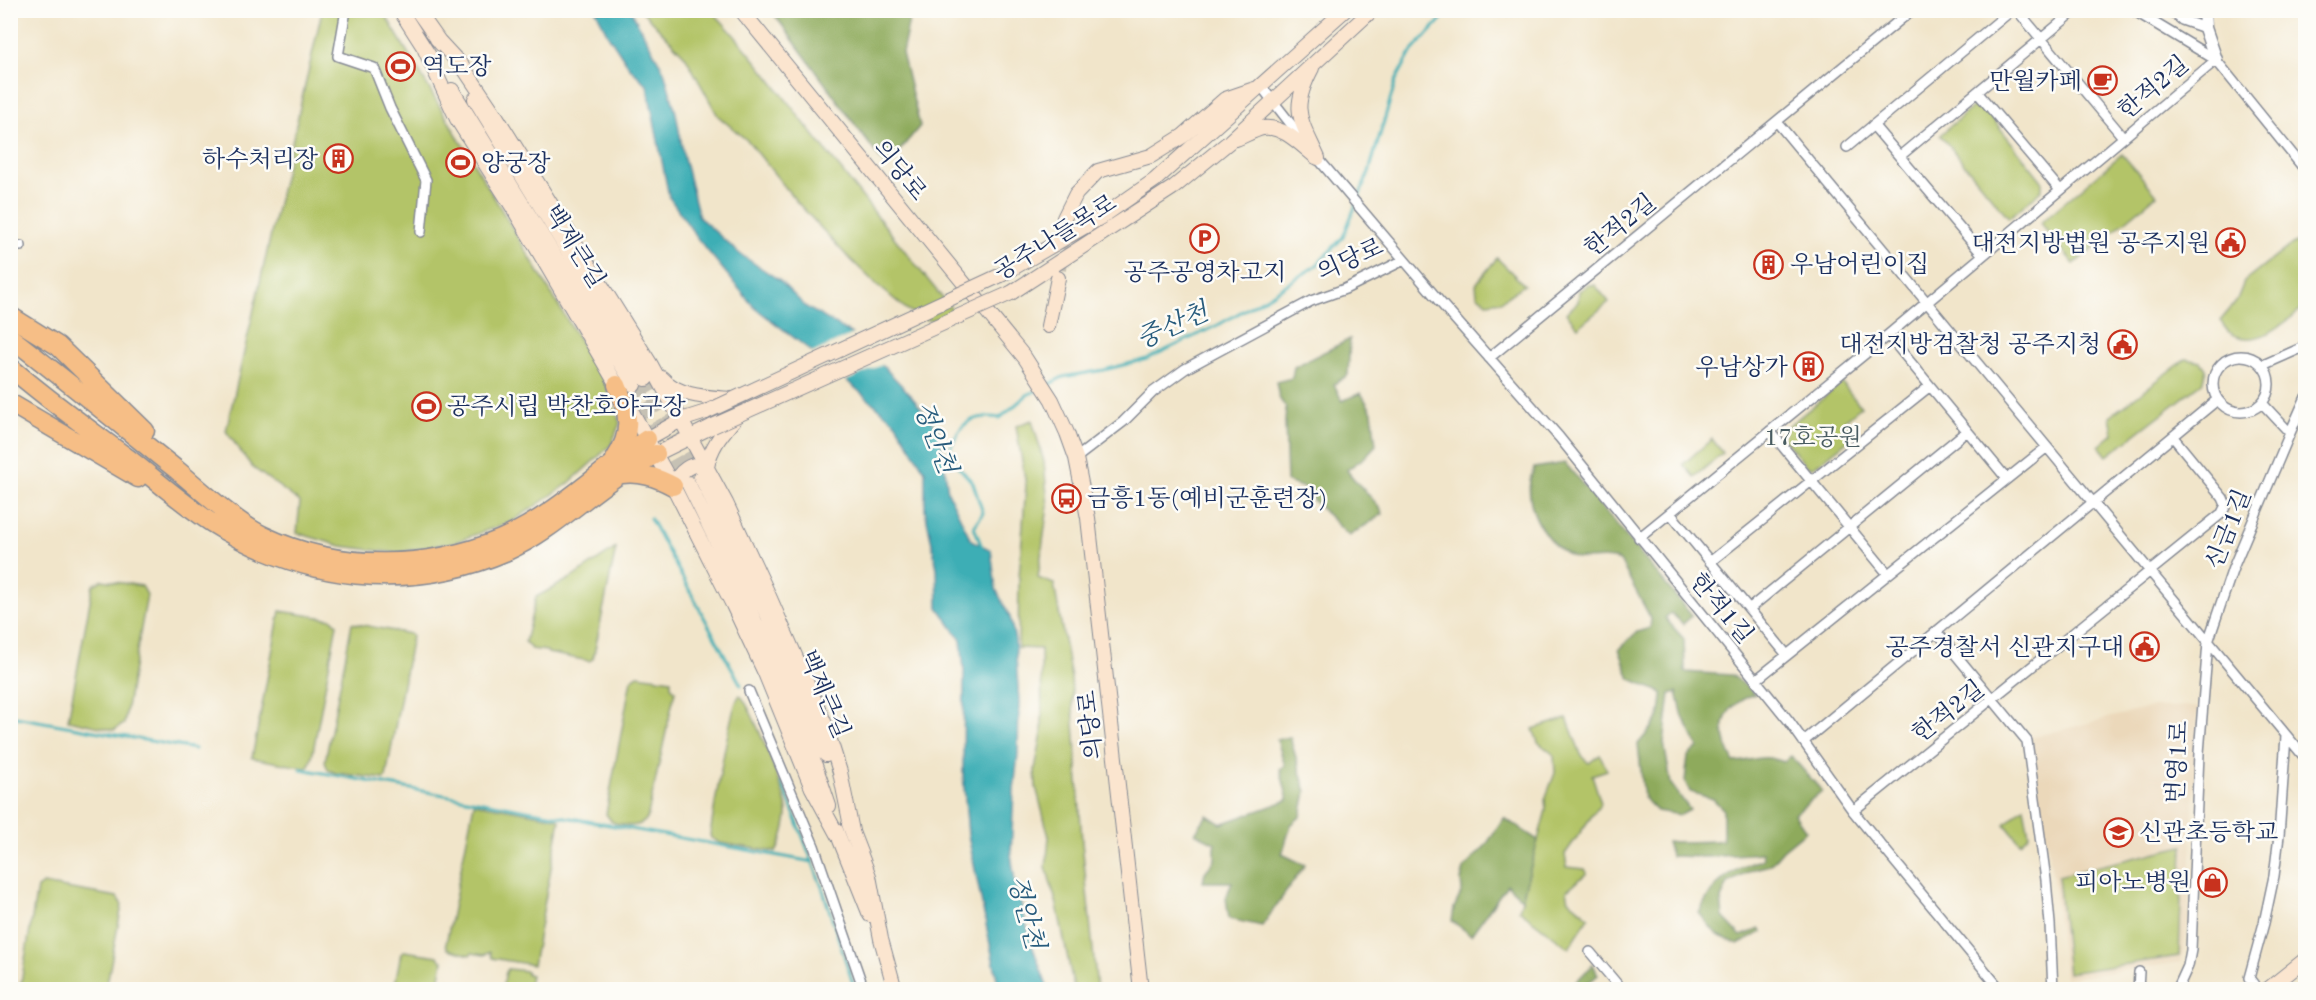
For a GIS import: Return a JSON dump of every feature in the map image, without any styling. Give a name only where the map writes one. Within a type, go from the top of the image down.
[{"type":"highway","points":[[10,316],[58,346],[223,508]]},
{"type":"highway","points":[[10,338],[223,508],[262,535],[295,549],[331,557],[395,563],[438,558],[471,549],[502,538],[540,518],[652,447]]},
{"type":"highway","points":[[10,367],[211,522]]},
{"type":"highway","points":[[10,402],[257,548],[291,561],[328,571],[363,576],[395,577],[440,571],[474,562],[508,551],[547,530],[616,469],[628,424],[626,405],[637,378]]},
{"type":"highway","points":[[616,469],[636,472],[681,485]]},
{"type":"main road","points":[[400,10],[425,50],[457,119],[512,206],[637,378],[652,447],[681,485]]},
{"type":"main road","name":"백제큰길","points":[[417,10],[458,70],[637,378],[681,420],[690,437],[824,748],[845,834],[869,876],[881,939],[895,990]]},
{"type":"main road","name":"의당로","points":[[741,10],[1025,358],[1052,400],[1076,458],[1084,492],[1097,589],[1141,990]]},
{"type":"main road","name":"공주나들목로","points":[[652,447],[681,420],[706,412],[1001,275],[1103,216],[1155,180],[1345,10]]},
{"type":"main road","name":"공주나들목로","points":[[652,447],[716,431],[737,416],[1011,293],[1174,188],[1229,142],[1372,10]]},
{"type":"main road","points":[[1315,61],[1304,83],[1298,106],[1300,118],[1318,158]]},
{"type":"main road","points":[[1064,218],[1076,194],[1098,171],[1151,156],[1183,136],[1226,99],[1262,86]]},
{"type":"main road","points":[[1229,142],[1261,128],[1274,128],[1286,133],[1318,158]]},
{"type":"main road","points":[[1048,326],[1058,278]]},
{"type":"main road","points":[[637,378],[668,385],[697,396],[732,399]]},
{"type":"main road","points":[[704,472],[716,431]]},
{"type":"main road","points":[[704,472],[699,464],[684,470],[678,476],[769,682],[812,789],[845,834]]},
{"type":"main road","points":[[2267,990],[2306,959]]},
{"type":"street","points":[[346,10],[338,56],[374,68],[390,108],[426,180],[421,232]]},
{"type":"street","name":"한적2길","points":[[1489,358],[1912,10]]},
{"type":"street","points":[[1847,147],[2012,10]]},
{"type":"street","name":"한적2길","points":[[2017,10],[2124,137]]},
{"type":"street","points":[[1900,156],[2076,10]]},
{"type":"street","name":"한적2길","points":[[1639,538],[1888,335],[2216,60],[2133,10]]},
{"type":"street","points":[[2170,10],[2182,20],[2205,28]]},
{"type":"street","points":[[2204,10],[2205,28],[2216,60],[2306,171]]},
{"type":"street","name":"한적1길","points":[[1262,86],[1318,158],[1404,260],[1559,437],[1804,741],[1853,811],[2001,990]]},
{"type":"street","points":[[1977,92],[2060,190]]},
{"type":"street","points":[[1777,122],[2286,736],[2303,753]]},
{"type":"street","points":[[1873,125],[1983,255]]},
{"type":"street","points":[[10,246],[21,246]]},
{"type":"street","name":"의당로","points":[[1076,458],[1124,422],[1153,392],[1185,369],[1311,301],[1345,289],[1404,260]]},
{"type":"street","points":[[1888,335],[2007,479]]},
{"type":"street","points":[[2263,365],[2306,346]]},
{"type":"street","points":[[2248,356],[2263,365],[2270,382],[2269,392],[2262,403],[2250,411],[2241,413],[2232,411],[2217,400],[2213,384],[2214,375],[2224,361],[2232,357],[2248,356]]},
{"type":"street","points":[[1710,562],[1930,386]]},
{"type":"street","name":"신금1길","points":[[2208,642],[2233,568],[2306,397]]},
{"type":"street","points":[[1804,741],[2217,400]]},
{"type":"street","points":[[2262,403],[2290,433]]},
{"type":"street","points":[[1770,431],[1888,574]]},
{"type":"street","points":[[1749,609],[1968,431]]},
{"type":"street","name":"한적2길","points":[[1853,811],[2222,513],[2226,505],[2223,498],[2173,437]]},
{"type":"street","points":[[1756,680],[2047,447]]},
{"type":"street","points":[[1670,513],[1787,655]]},
{"type":"street","points":[[1937,632],[2027,741],[2046,880],[2053,990]]},
{"type":"street","name":"번영1로","points":[[2177,990],[2188,966],[2191,950],[2199,753],[2208,642]]},
{"type":"street","points":[[749,691],[814,846],[864,990]]},
{"type":"street","points":[[2258,990],[2249,978],[2274,876],[2281,819],[2286,736]]},
{"type":"street","points":[[1590,952],[1622,990]]},
{"type":"street","points":[[2138,990],[2139,972]]},
{"type":"shaded area","name":"신관초등학교","points":[[2198,706],[2188,921],[2181,962],[2065,979],[2053,878],[2029,738],[2152,707]]},
{"type":"green space","points":[[322,11],[383,11],[606,385],[620,423],[611,445],[568,484],[513,521],[455,542],[396,553],[341,546],[297,533],[300,502],[252,467],[226,431]]},
{"type":"green space","points":[[642,11],[712,11],[760,66],[954,312],[932,320],[923,319],[906,309],[876,284],[797,202],[749,142],[718,116],[685,56]]},
{"type":"green space","points":[[775,11],[911,11],[902,53],[920,126],[886,167],[774,14]]},
{"type":"green space","points":[[1975,105],[1985,109],[2042,181],[2042,190],[2009,218],[1940,135]]},
{"type":"green space","points":[[2122,154],[2157,195],[2074,264],[2040,223]]},
{"type":"green space","points":[[2305,238],[2305,306],[2280,326],[2260,336],[2239,337],[2229,332],[2220,321],[2236,302],[2244,282],[2287,248]]},
{"type":"green space","points":[[1497,258],[1524,285],[1501,301],[1487,303],[1477,295],[1476,284]]},
{"type":"green space","points":[[1588,285],[1595,285],[1609,302],[1578,327],[1566,313],[1578,302],[1579,291]]},
{"type":"green space","points":[[1350,339],[1348,375],[1334,384],[1342,401],[1361,393],[1372,412],[1376,445],[1365,457],[1347,470],[1383,514],[1349,536],[1313,500],[1307,489],[1287,482],[1286,408],[1279,398],[1276,382],[1292,378],[1294,367]]},
{"type":"green space","points":[[2186,359],[2201,362],[2206,369],[2202,383],[2107,456],[2099,446],[2113,434],[2110,416]]},
{"type":"green space","name":"17호공원","points":[[1842,383],[1861,407],[1845,420],[1856,434],[1814,467],[1807,467],[1784,439],[1786,428]]},
{"type":"green space","points":[[1032,420],[1044,462],[1048,506],[1038,578],[1054,584],[1071,678],[1082,842],[1097,989],[1074,989],[1057,905],[1046,867],[1049,837],[1036,787],[1035,769],[1042,733],[1041,649],[1018,648],[1019,577],[1026,485],[1016,426]]},
{"type":"green space","points":[[1712,439],[1723,453],[1694,477],[1683,464]]},
{"type":"green space","points":[[1565,463],[1692,616],[1683,624],[1671,613],[1665,618],[1684,639],[1685,672],[1732,675],[1755,694],[1734,706],[1725,721],[1725,740],[1734,762],[1763,758],[1784,762],[1791,756],[1822,791],[1794,814],[1806,831],[1783,850],[1770,865],[1754,869],[1728,883],[1721,899],[1723,917],[1741,936],[1760,929],[1762,932],[1738,944],[1717,935],[1699,913],[1711,893],[1724,878],[1732,872],[1763,859],[1762,853],[1706,857],[1671,856],[1667,842],[1723,840],[1723,809],[1713,799],[1690,792],[1685,781],[1688,756],[1698,747],[1683,717],[1677,692],[1670,694],[1664,743],[1671,784],[1690,810],[1681,815],[1657,811],[1644,798],[1638,744],[1658,716],[1662,693],[1630,679],[1619,649],[1637,632],[1650,628],[1651,619],[1620,561],[1610,558],[1578,558],[1567,554],[1541,528],[1531,504],[1529,492],[1534,468]]},
{"type":"green space","points":[[616,548],[593,659],[589,661],[531,649],[525,642],[536,597],[571,578]]},
{"type":"green space","points":[[102,580],[142,586],[147,595],[124,724],[114,730],[68,720],[93,585]]},
{"type":"green space","points":[[280,611],[332,619],[337,624],[312,757],[306,768],[252,758]]},
{"type":"green space","points":[[352,623],[412,636],[384,779],[336,773],[328,770],[325,762]]},
{"type":"green space","points":[[638,675],[671,680],[671,686],[675,691],[647,819],[631,826],[612,822],[606,814],[631,680]]},
{"type":"green space","points":[[740,695],[760,733],[785,803],[787,812],[785,827],[776,852],[720,843],[710,835],[727,737]]},
{"type":"green space","points":[[1567,718],[1582,757],[1589,763],[1600,755],[1607,770],[1592,775],[1601,803],[1565,854],[1567,867],[1585,869],[1587,873],[1567,890],[1569,900],[1589,917],[1569,948],[1519,910],[1546,810],[1545,799],[1555,773],[1554,755],[1538,742],[1533,729]]},
{"type":"green space","points":[[1290,737],[1306,792],[1301,816],[1291,825],[1282,854],[1305,865],[1262,926],[1229,919],[1226,898],[1232,882],[1203,882],[1205,872],[1215,860],[1215,843],[1195,833],[1207,815],[1221,824],[1288,800],[1280,769],[1285,766],[1277,740]]},
{"type":"green space","points":[[474,803],[560,820],[533,965],[492,958],[490,952],[484,955],[472,953],[470,955],[448,949],[446,944]]},
{"type":"green space","points":[[2024,807],[2029,835],[2020,843],[2005,824]]},
{"type":"green space","points":[[1504,818],[1538,840],[1522,899],[1507,885],[1471,935],[1452,921],[1454,908],[1462,891],[1461,880],[1464,868],[1486,845]]},
{"type":"green space","points":[[2183,846],[2179,956],[2068,973],[2058,876]]},
{"type":"green space","points":[[43,884],[117,897],[122,905],[106,989],[20,989],[37,888]]},
{"type":"green space","points":[[404,951],[438,956],[443,961],[438,989],[394,989],[401,953]]},
{"type":"green space","points":[[1593,964],[1598,975],[1581,989],[1569,989]]},
{"type":"green space","points":[[508,969],[526,971],[531,975],[528,989],[502,989]]},
{"type":"water","name":"정안천","points":[[596,11],[631,11],[664,71],[676,113],[684,158],[699,217],[740,254],[779,280],[806,307],[852,334],[907,391],[937,428],[948,492],[971,540],[991,550],[996,589],[1010,617],[1015,640],[1019,701],[1011,854],[1015,882],[1032,945],[1048,989],[999,989],[968,835],[963,774],[964,670],[961,640],[938,607],[937,568],[925,510],[925,471],[895,422],[819,357],[754,307],[698,239],[669,197],[647,85],[629,67],[608,35]]},
{"type":"pier","points":[[855,333],[884,364],[844,382],[810,354]]},
{"type":"waterway","name":"중산천","points":[[1046,386],[1063,377],[1147,359],[1218,325],[1317,265],[1343,237],[1369,172],[1396,80],[1412,51],[1450,10]]},
{"type":"waterway","name":"중산천","points":[[982,547],[974,527],[983,513],[973,483],[948,455],[960,429],[966,424],[980,418],[1000,418],[1027,395],[1040,389]]},
{"type":"waterway","points":[[650,518],[741,685]]},
{"type":"waterway","points":[[10,716],[195,749]]},
{"type":"waterway","points":[[301,769],[813,862]]},
{"type":"waterway","points":[[782,782],[822,887],[855,990]]},
{"type":"tunnel","points":[[1059,270],[1064,218]]},
{"type":"tunnel","points":[[646,379],[700,475]]},
{"type":"tunnel","points":[[634,385],[687,480]]},
{"type":"place","name":"역도장","points":[[401,66]]},
{"type":"place","name":"만월카페","points":[[2103,81]]},
{"type":"place","name":"하수처리장","points":[[339,159]]},
{"type":"place","name":"양궁장","points":[[460,163]]},
{"type":"place","name":"공주공영차고지","points":[[1205,239]]},
{"type":"place","name":"대전지방법원 공주지원","points":[[2231,243]]},
{"type":"place","name":"우남어린이집","points":[[1769,264]]},
{"type":"place","name":"대전지방검찰청 공주지청","points":[[2122,344]]},
{"type":"place","name":"우남상가","points":[[1809,367]]},
{"type":"place","name":"공주시립 박찬호야구장","points":[[426,406]]},
{"type":"place","name":"금흥1동(예비군훈련장)","points":[[1066,498]]},
{"type":"place","name":"공주경찰서 신관지구대","points":[[2145,647]]},
{"type":"place","name":"신관초등학교","points":[[2118,832]]},
{"type":"place","name":"피아노병원","points":[[2212,882]]}]
